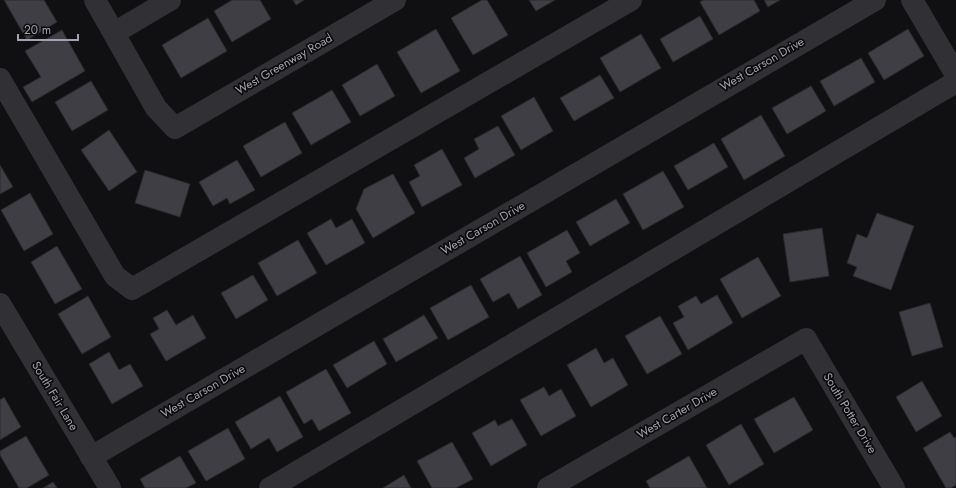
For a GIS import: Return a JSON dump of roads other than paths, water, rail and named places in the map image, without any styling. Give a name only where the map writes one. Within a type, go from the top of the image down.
[{"type":"street","points":[[95,0],[114,33],[170,0]]},
{"type":"street","name":"West Greenway Road","points":[[114,33],[156,108],[175,128],[395,0]]},
{"type":"street","points":[[0,79],[115,276],[132,290],[631,0]]},
{"type":"street","name":"West Carson Drive","points":[[91,457],[875,0]]},
{"type":"street","points":[[912,0],[956,75]]},
{"type":"street","points":[[270,488],[956,82]]},
{"type":"street","name":"South Fair Lane","points":[[0,304],[110,488]]},
{"type":"street","name":"West Carter Drive","points":[[548,488],[806,339]]},
{"type":"street","name":"South Potter Drive","points":[[806,339],[894,488]]}]
